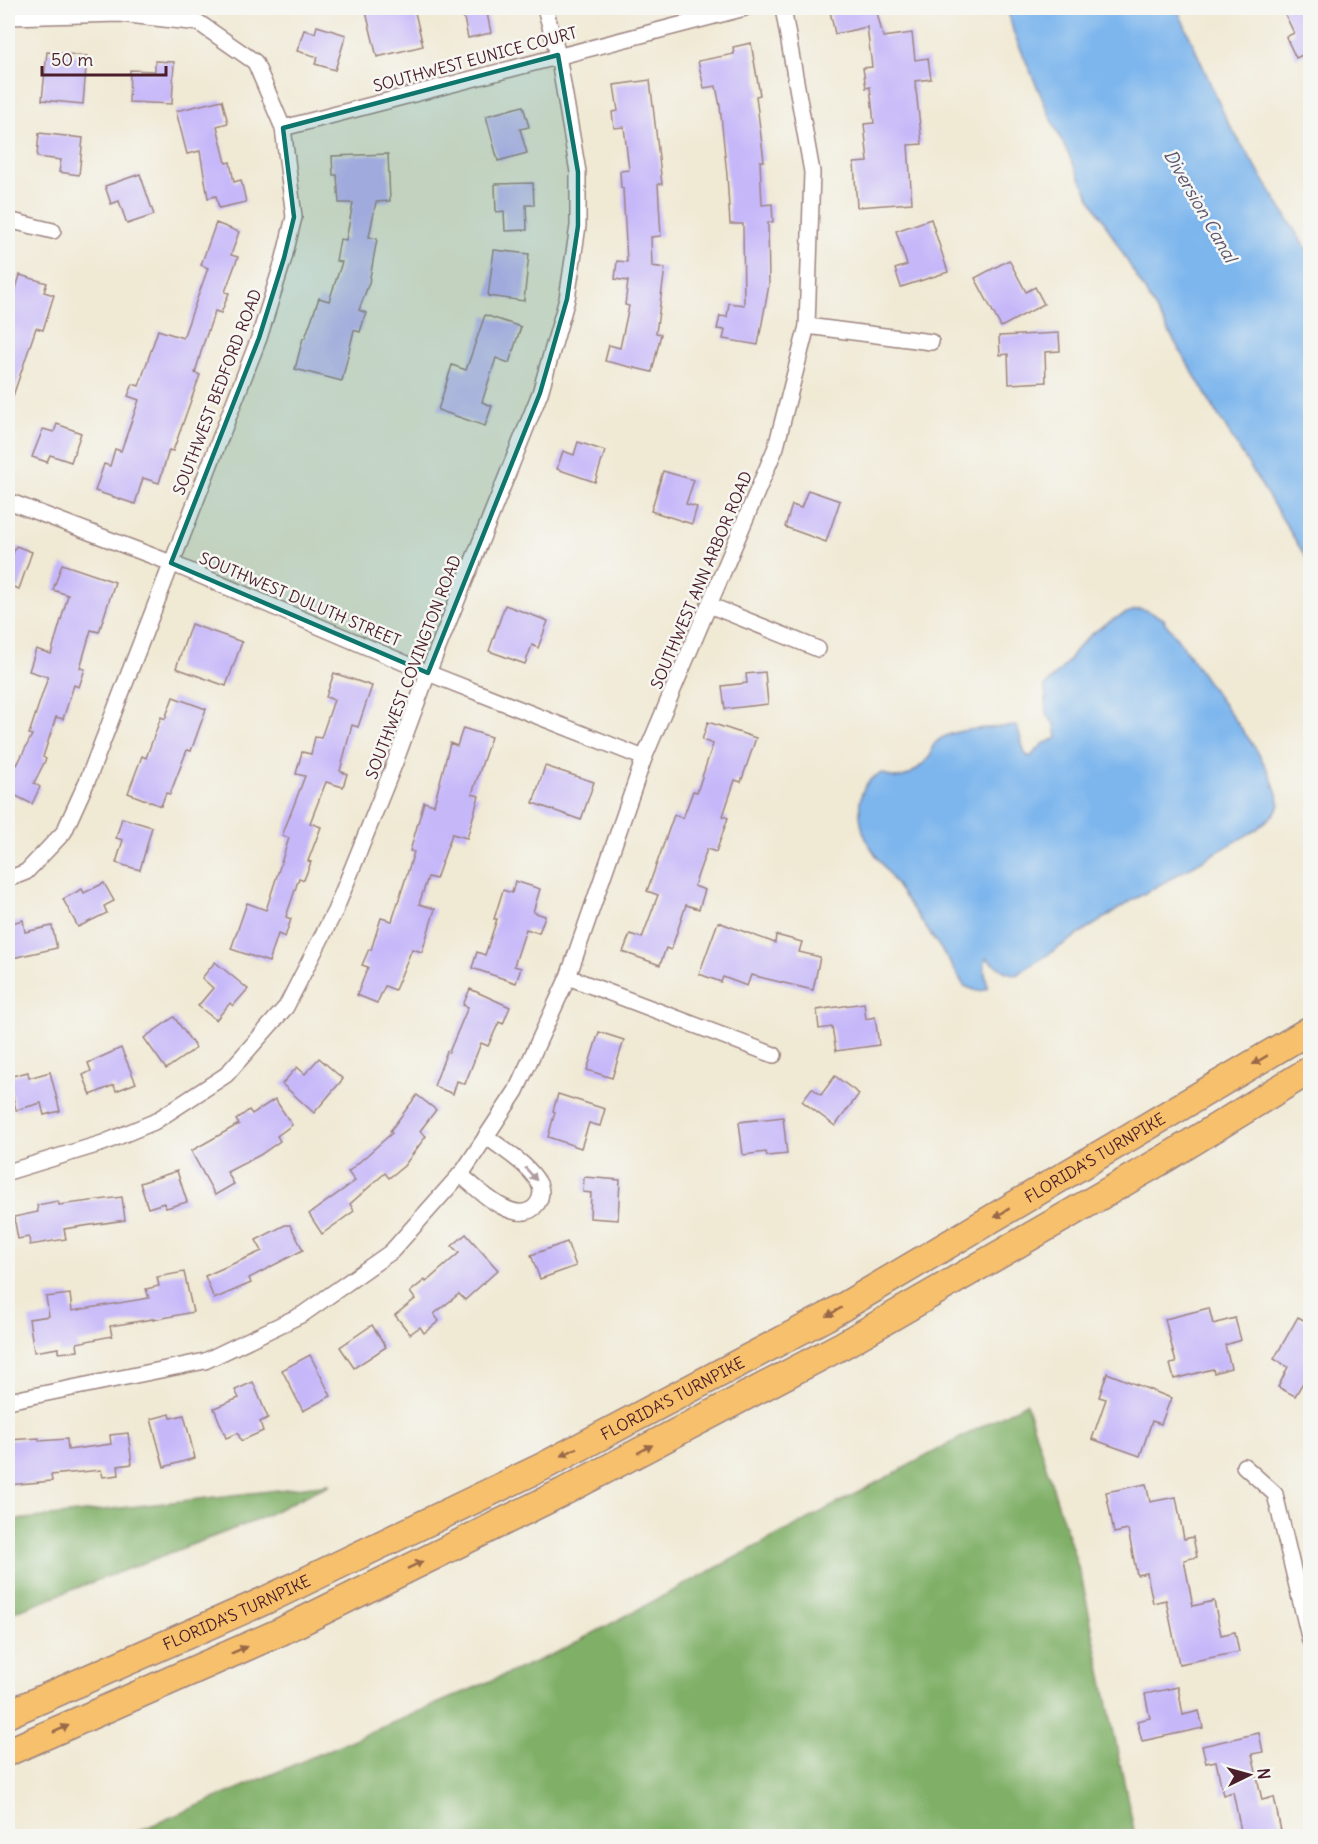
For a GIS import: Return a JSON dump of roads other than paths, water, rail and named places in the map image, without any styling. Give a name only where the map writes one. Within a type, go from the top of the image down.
[{"type":"highway","name":"FLORIDA'S TURNPIKE","points":[[8,1714],[264,1601],[542,1467],[826,1317],[1311,1030]]},
{"type":"highway","name":"FLORIDA'S TURNPIKE","points":[[8,1752],[280,1632],[563,1492],[843,1345],[1166,1158],[1311,1070]]},
{"type":"street","name":"SOUTHWEST COVINGTON ROAD","points":[[8,1172],[103,1143],[154,1122],[226,1075],[286,1007],[334,911],[394,765],[540,393],[567,299],[578,226],[578,172],[558,55],[545,8]]},
{"type":"street","name":"SOUTHWEST EUNICE COURT","points":[[283,128],[745,8]]},
{"type":"street","name":"SOUTHWEST ANN ARBOR ROAD","points":[[8,1401],[205,1361],[303,1314],[391,1252],[460,1174],[516,1091],[568,976],[644,758],[776,447],[807,326],[812,172],[783,8]]},
{"type":"street","name":"SOUTHWEST BEDFORD ROAD","points":[[8,17],[120,14],[199,23],[255,62],[283,128],[294,217],[259,338],[88,779],[64,832],[26,872],[8,879]]},
{"type":"street","points":[[8,220],[53,231]]},
{"type":"street","points":[[807,326],[931,342]]},
{"type":"street","name":"SOUTHWEST DULUTH STREET","points":[[8,501],[171,563],[429,673],[644,758]]},
{"type":"street","points":[[709,605],[818,649]]},
{"type":"street","points":[[568,976],[774,1055]]},
{"type":"street","points":[[460,1174],[495,1202],[513,1212],[526,1212],[537,1204],[541,1194],[540,1185],[534,1176],[486,1136]]},
{"type":"street","points":[[1244,1466],[1275,1494],[1311,1641]]},
{"type":"water","name":"Diversion Canal","points":[[1007,8],[1177,8],[1227,121],[1310,255],[1310,564],[1215,410],[1089,196],[1053,123],[1014,34]]},
{"type":"water","points":[[1139,609],[1164,619],[1261,757],[1269,772],[1280,805],[1273,815],[1256,830],[1131,901],[1016,975],[1004,971],[986,958],[984,969],[988,987],[977,991],[964,986],[867,841],[860,814],[863,790],[874,777],[882,773],[897,778],[911,773],[928,759],[933,746],[941,739],[965,730],[1017,726],[1025,754],[1030,757],[1043,744],[1057,738],[1055,725],[1047,715],[1045,686],[1094,632],[1116,618]]}]
